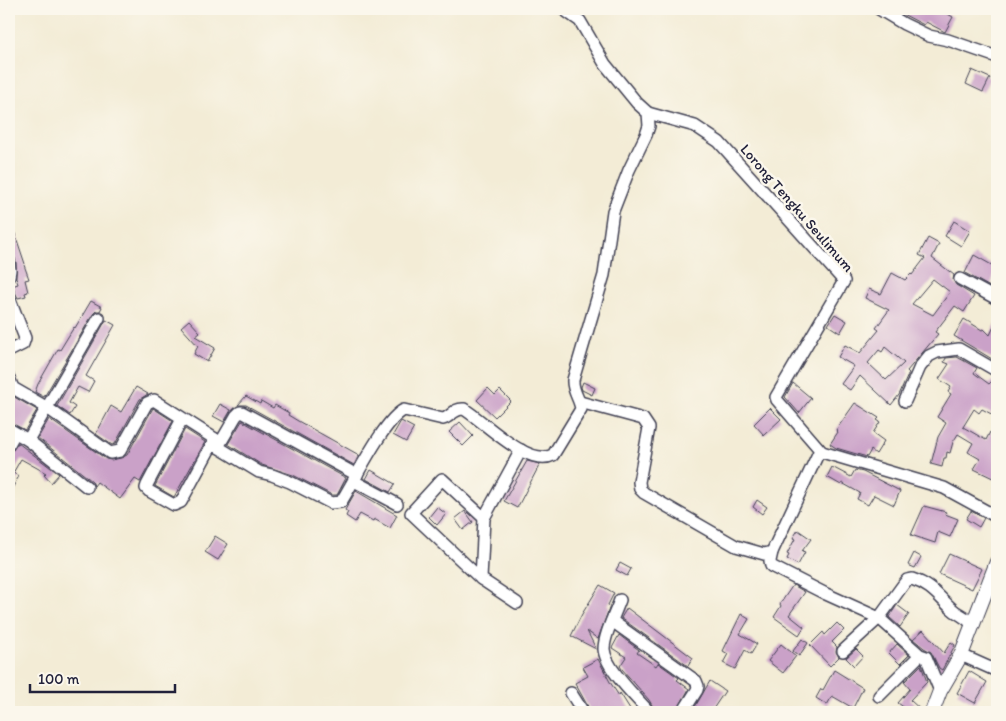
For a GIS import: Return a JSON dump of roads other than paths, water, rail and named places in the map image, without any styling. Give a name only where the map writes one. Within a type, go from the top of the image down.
[{"type":"street","points":[[563,9],[580,21],[605,64],[637,103],[648,113],[649,126]]},
{"type":"street","points":[[878,9],[929,36],[948,40],[997,57]]},
{"type":"street","name":"Lorong Tengku Seulimum","points":[[648,113],[695,126],[719,142],[844,280],[776,397],[822,452]]},
{"type":"street","points":[[10,384],[46,407],[106,451],[113,453],[120,451],[149,401],[152,400],[259,472],[290,482],[331,503],[341,502],[373,446],[393,419],[404,410],[443,419],[456,410],[464,409],[498,436],[521,450],[542,457],[553,455],[581,409],[580,402],[573,388],[573,380],[604,275],[613,211],[649,126],[655,121],[664,118]]},
{"type":"street","points":[[9,263],[9,276]]},
{"type":"street","points":[[960,280],[997,299]]},
{"type":"street","points":[[9,296],[25,338],[23,344],[9,351]]},
{"type":"street","points":[[28,440],[99,318]]},
{"type":"street","points":[[905,401],[920,367],[929,356],[937,352],[958,349],[997,371]]},
{"type":"street","points":[[580,402],[643,419],[646,422],[649,428],[639,482],[640,489],[644,493],[736,546],[764,554],[772,552]]},
{"type":"street","points":[[182,419],[146,488],[174,505],[181,502],[217,443],[240,412],[356,478],[397,504]]},
{"type":"street","points":[[9,444],[12,431],[28,440],[87,487]]},
{"type":"street","points":[[481,579],[484,518],[521,450]]},
{"type":"street","points":[[940,691],[926,657],[920,655],[879,618],[774,568],[770,561],[772,552],[818,454],[822,452],[944,488],[997,517]]},
{"type":"street","points":[[484,518],[442,479],[410,513],[481,579],[517,604]]},
{"type":"street","points":[[932,712],[940,691],[960,655],[993,586],[997,562]]},
{"type":"street","points":[[843,651],[879,618],[903,585],[912,579],[937,593],[952,610],[967,617],[973,626]]},
{"type":"street","points":[[620,600],[605,642],[604,651],[611,667],[649,712]]},
{"type":"street","points":[[612,621],[696,681],[697,690],[682,712]]},
{"type":"street","points":[[879,696],[920,655]]},
{"type":"street","points":[[960,655],[997,671]]},
{"type":"street","points":[[572,693],[583,712]]}]
